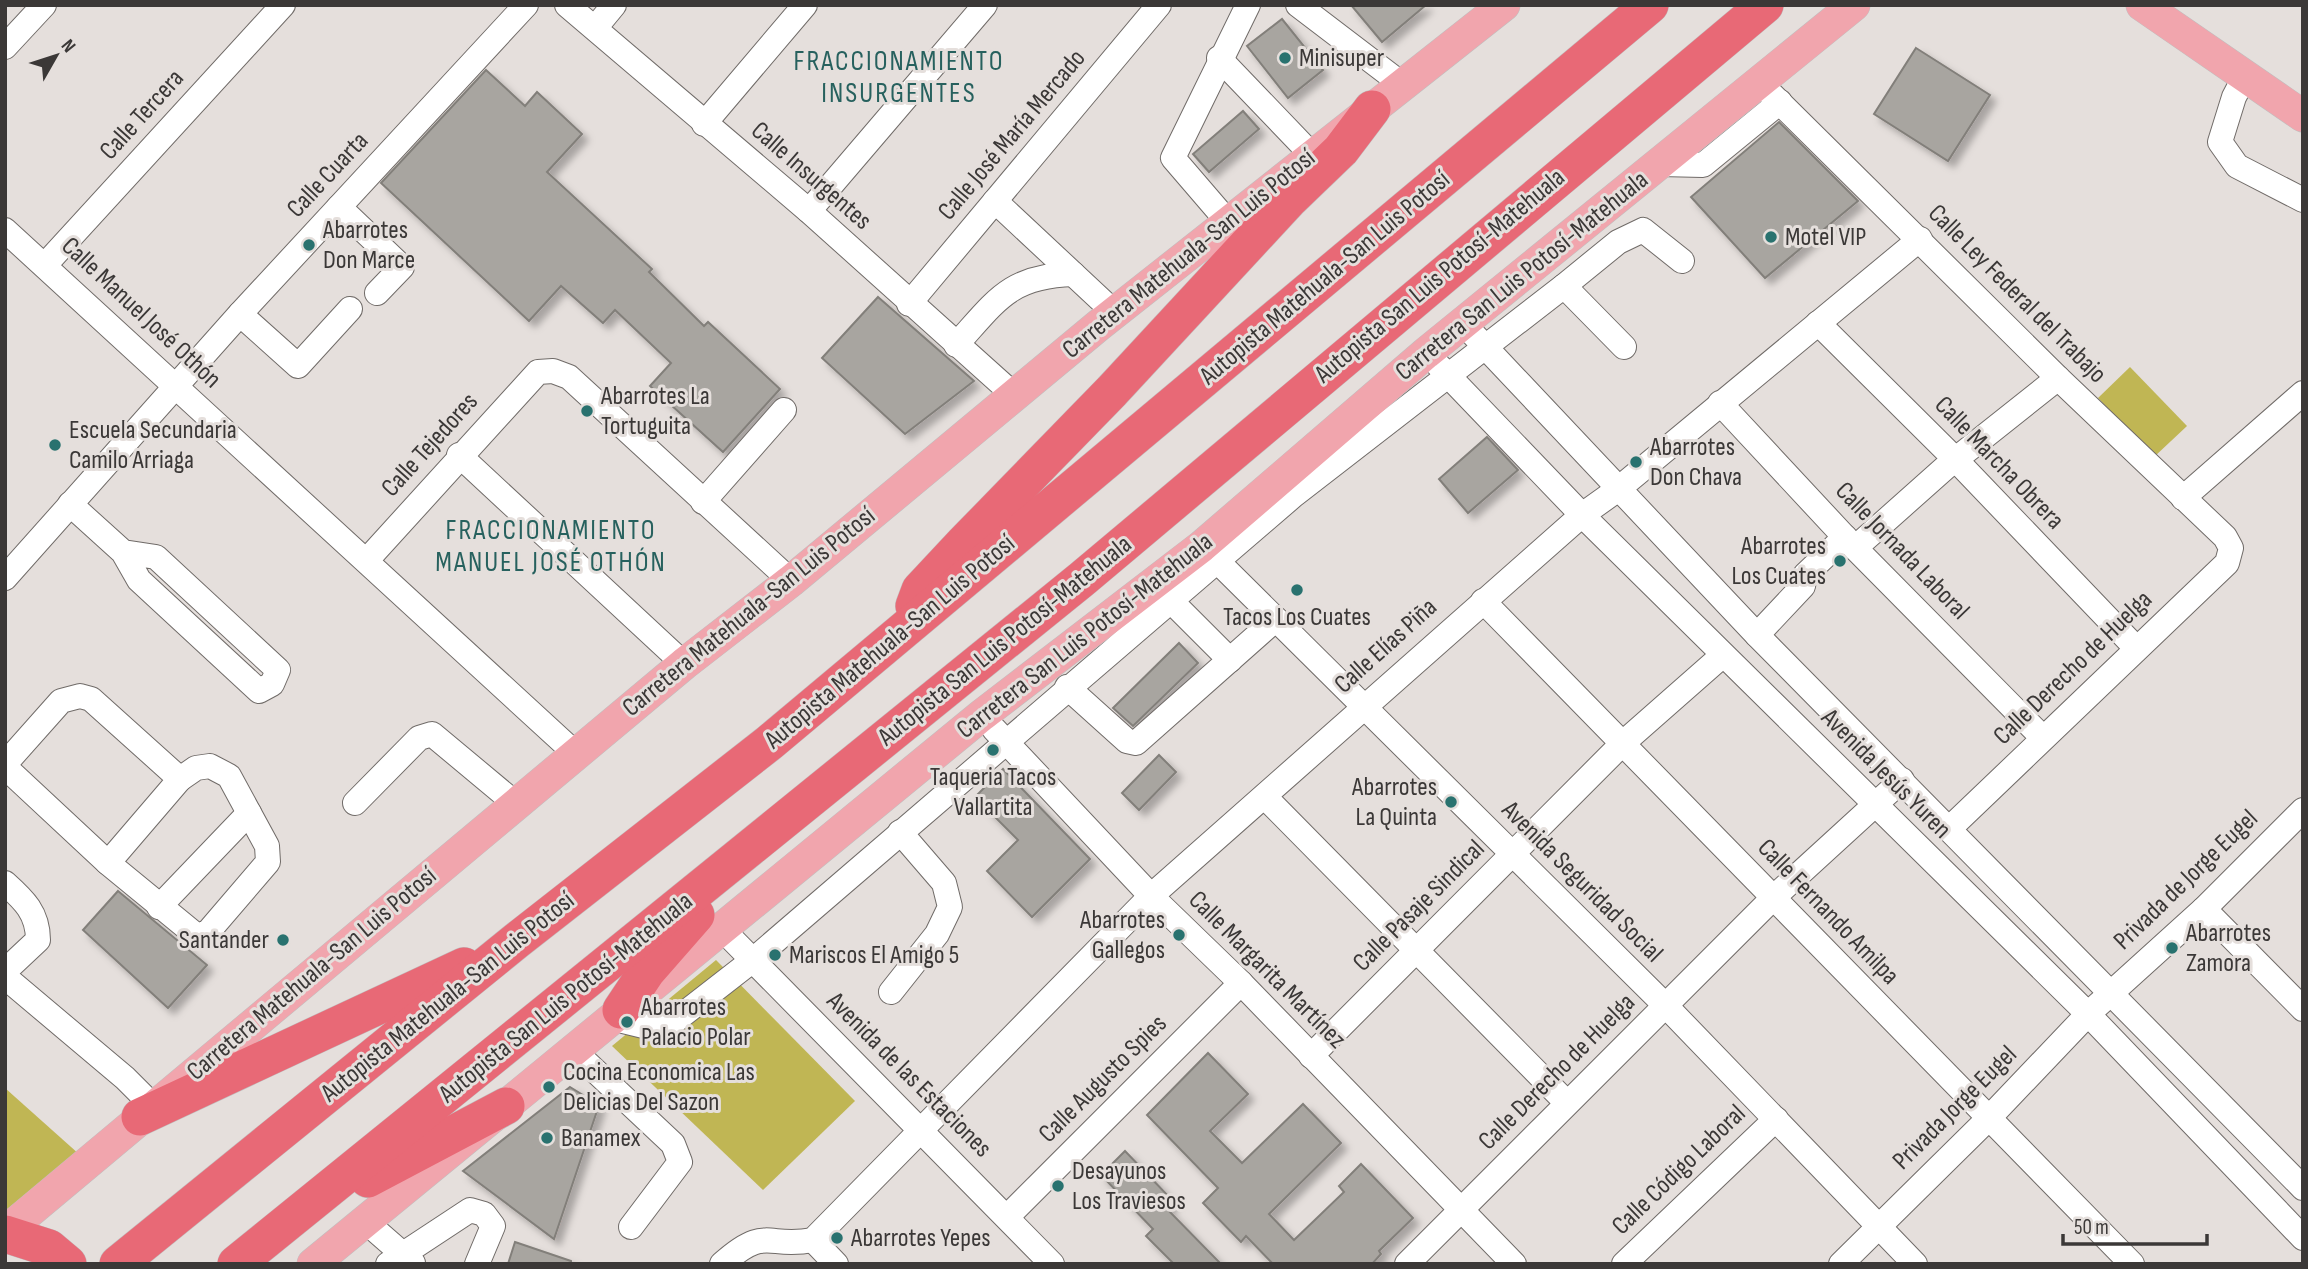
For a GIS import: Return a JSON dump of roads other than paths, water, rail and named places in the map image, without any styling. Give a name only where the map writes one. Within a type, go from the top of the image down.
[{"type":"highway","name":"Autopista Matehuala-San Luis Potosí","points":[[118,1264],[516,941],[769,743],[1650,5]]},
{"type":"highway","name":"Autopista San Luis Potosí-Matehuala","points":[[236,1264],[1082,579],[1611,131],[1765,5]]},
{"type":"highway","points":[[905,631],[920,590],[1112,391],[1289,200],[1341,150],[1372,108]]},
{"type":"highway","points":[[616,1014],[647,971],[764,837]]},
{"type":"highway","points":[[146,1112],[516,941]]},
{"type":"highway","points":[[293,1219],[506,1107]]},
{"type":"highway","points":[[5,1233],[49,1248],[68,1264]]},
{"type":"main road","name":"Carretera Matehuala-San Luis Potosí","points":[[5,1233],[146,1112],[684,664],[791,581],[1014,395],[1228,222],[1504,5]]},
{"type":"main road","name":"Carretera San Luis Potosí-Matehuala","points":[[316,1263],[982,715],[1209,553],[1309,453],[1426,352],[1660,164],[1770,93],[1854,5]]},
{"type":"main road","points":[[2142,5],[2303,116]]},
{"type":"main road","points":[[2177,5],[2303,92]]},
{"type":"main road","points":[[1294,495],[1309,453]]},
{"type":"street","points":[[5,47],[44,5]]},
{"type":"street","name":"Calle Tercera","points":[[45,265],[283,5]]},
{"type":"street","name":"Calle Cuarta","points":[[5,578],[240,314],[526,5]]},
{"type":"street","name":"Calle Insurgentes","points":[[567,5],[809,211],[909,304],[1014,395]]},
{"type":"street","points":[[595,29],[614,5]]},
{"type":"street","points":[[704,124],[805,5]]},
{"type":"street","points":[[809,211],[985,5]]},
{"type":"street","name":"Calle José María Mercado","points":[[909,304],[1160,5]]},
{"type":"street","points":[[1228,222],[1172,158],[1219,58],[1248,5]]},
{"type":"street","points":[[1298,5],[1403,85]]},
{"type":"street","points":[[1219,58],[1312,155]]},
{"type":"street","points":[[2245,76],[2234,97],[2220,142],[2237,166],[2303,200]]},
{"type":"street","name":"Calle Ley Federal del Trabajo","points":[[1770,93],[2057,378],[2225,537],[2231,548]]},
{"type":"street","points":[[995,201],[1116,314]]},
{"type":"street","points":[[339,207],[402,267],[377,293]]},
{"type":"street","name":"Calle Manuel José Othón","points":[[5,230],[367,559],[576,754]]},
{"type":"street","points":[[616,1014],[648,1027],[671,1023],[753,960],[1170,600],[1209,553],[1294,495],[1618,242],[1643,230],[1682,261]]},
{"type":"street","name":"Calle Elías Piña","points":[[813,1240],[1151,896],[1582,515],[1618,490],[1920,239]]},
{"type":"street","points":[[956,345],[1003,293],[1026,280],[1073,274]]},
{"type":"street","points":[[1564,286],[1624,347]]},
{"type":"street","points":[[240,314],[298,366],[350,309]]},
{"type":"street","name":"Avenida Jesús Yuren","points":[[1463,323],[1757,635],[2303,1188]]},
{"type":"street","name":"Calle Marcha Obrera","points":[[1818,323],[1956,460],[2136,648]]},
{"type":"street","name":"Avenida Jesús Yuren","points":[[1426,352],[1582,515],[2088,1014],[2303,1238]]},
{"type":"street","name":"Calle Tejedores","points":[[367,559],[459,455],[538,372],[553,371],[569,377],[703,502]]},
{"type":"street","points":[[1757,635],[1803,586],[1805,575],[1956,460],[2057,378]]},
{"type":"street","points":[[2183,498],[2303,393]]},
{"type":"street","name":"Calle Jornada Laboral","points":[[1720,403],[1850,542],[2043,738]]},
{"type":"street","points":[[784,410],[703,502],[791,581]]},
{"type":"street","points":[[459,455],[684,664]]},
{"type":"street","points":[[70,504],[123,552],[139,580],[259,691],[272,684],[278,670],[156,557],[123,552]]},
{"type":"street","name":"Calle Derecho de Huelga","points":[[1950,828],[2227,563],[2231,548]]},
{"type":"street","name":"Avenida Seguridad Social","points":[[1209,553],[1665,1006],[1916,1264]]},
{"type":"street","points":[[1170,600],[1230,660]]},
{"type":"street","name":"Calle Fernando Amilpa","points":[[1483,601],[2132,1264]]},
{"type":"street","points":[[1067,687],[1127,741],[1136,743],[1276,619]]},
{"type":"street","name":"Calle Pasaje Sindical","points":[[1311,1056],[1623,743],[1723,655]]},
{"type":"street","points":[[108,863],[180,779],[196,768],[210,766],[229,776],[268,846],[268,862],[208,932],[197,936],[108,863],[5,766],[61,701],[80,696],[91,699],[180,779]]},
{"type":"street","name":"Calle Margarita Martínez","points":[[982,715],[1151,896],[1241,983],[1514,1264]]},
{"type":"street","points":[[355,803],[419,738],[432,734],[516,804]]},
{"type":"street","name":"Calle Derecho de Huelga","points":[[1407,1264],[1773,898],[1902,780]]},
{"type":"street","points":[[1265,797],[1567,1103]]},
{"type":"street","points":[[159,907],[249,813]]},
{"type":"street","name":"Privada de Jorge Eugel","points":[[2110,993],[2204,909],[2301,815]]},
{"type":"street","points":[[891,992],[937,933],[950,907],[944,883],[900,832]]},
{"type":"street","points":[[5,883],[28,904],[38,923],[38,940],[5,971]]},
{"type":"street","points":[[2204,909],[2303,1009]]},
{"type":"street","name":"Avenida de las Estaciones","points":[[723,930],[1052,1264]]},
{"type":"street","points":[[5,977],[125,1078],[146,1112]]},
{"type":"street","name":"Calle Augusto Spies","points":[[1007,1217],[1241,983]]},
{"type":"street","name":"Privada Jorge Eugel","points":[[1841,1264],[1988,1119],[2110,993]]},
{"type":"street","points":[[573,1050],[673,1144],[680,1161],[631,1227]]},
{"type":"street","name":"Calle Código Laboral","points":[[1624,1264],[1776,1119]]},
{"type":"street","points":[[366,1222],[401,1260],[470,1210],[484,1214],[493,1226],[477,1264]]},
{"type":"street","points":[[722,1264],[740,1248],[757,1239],[813,1240],[836,1264]]},
{"type":"place","name":"Minisuper","points":[[1285,58]]},
{"type":"place","name":"Motel VIP","points":[[1771,237]]},
{"type":"place","name":"Abarrotes Don Marce","points":[[309,245]]},
{"type":"place","name":"Abarrotes La Tortuguita","points":[[587,411]]},
{"type":"place","name":"Escuela Secundaria Camilo Arriaga","points":[[55,445]]},
{"type":"place","name":"Abarrotes Don Chava","points":[[1636,462]]},
{"type":"place","name":"Abarrotes Los Cuates","points":[[1840,561]]},
{"type":"place","name":"Tacos Los Cuates","points":[[1297,590]]},
{"type":"place","name":"Taqueria Tacos Vallartita","points":[[993,750]]},
{"type":"place","name":"Abarrotes La Quinta","points":[[1451,802]]},
{"type":"place","name":"Abarrotes Gallegos","points":[[1179,935]]},
{"type":"place","name":"Santander","points":[[283,940]]},
{"type":"place","name":"Abarrotes Zamora","points":[[2172,948]]},
{"type":"place","name":"Mariscos El Amigo 5","points":[[775,955]]},
{"type":"place","name":"Abarrotes Palacio Polar","points":[[627,1022]]},
{"type":"place","name":"Cocina Economica Las Delicias Del Sazon","points":[[549,1087]]},
{"type":"place","name":"Banamex","points":[[547,1138]]},
{"type":"place","name":"Desayunos Los Traviesos","points":[[1058,1186]]},
{"type":"place","name":"Abarrotes Yepes","points":[[837,1238]]},
{"type":"district","name":"FRACCIONAMIENTO INSURGENTES","points":[[899,77]]},
{"type":"district","name":"FRACCIONAMIENTO MANUEL JOSÉ OTHÓN","points":[[551,546]]}]
